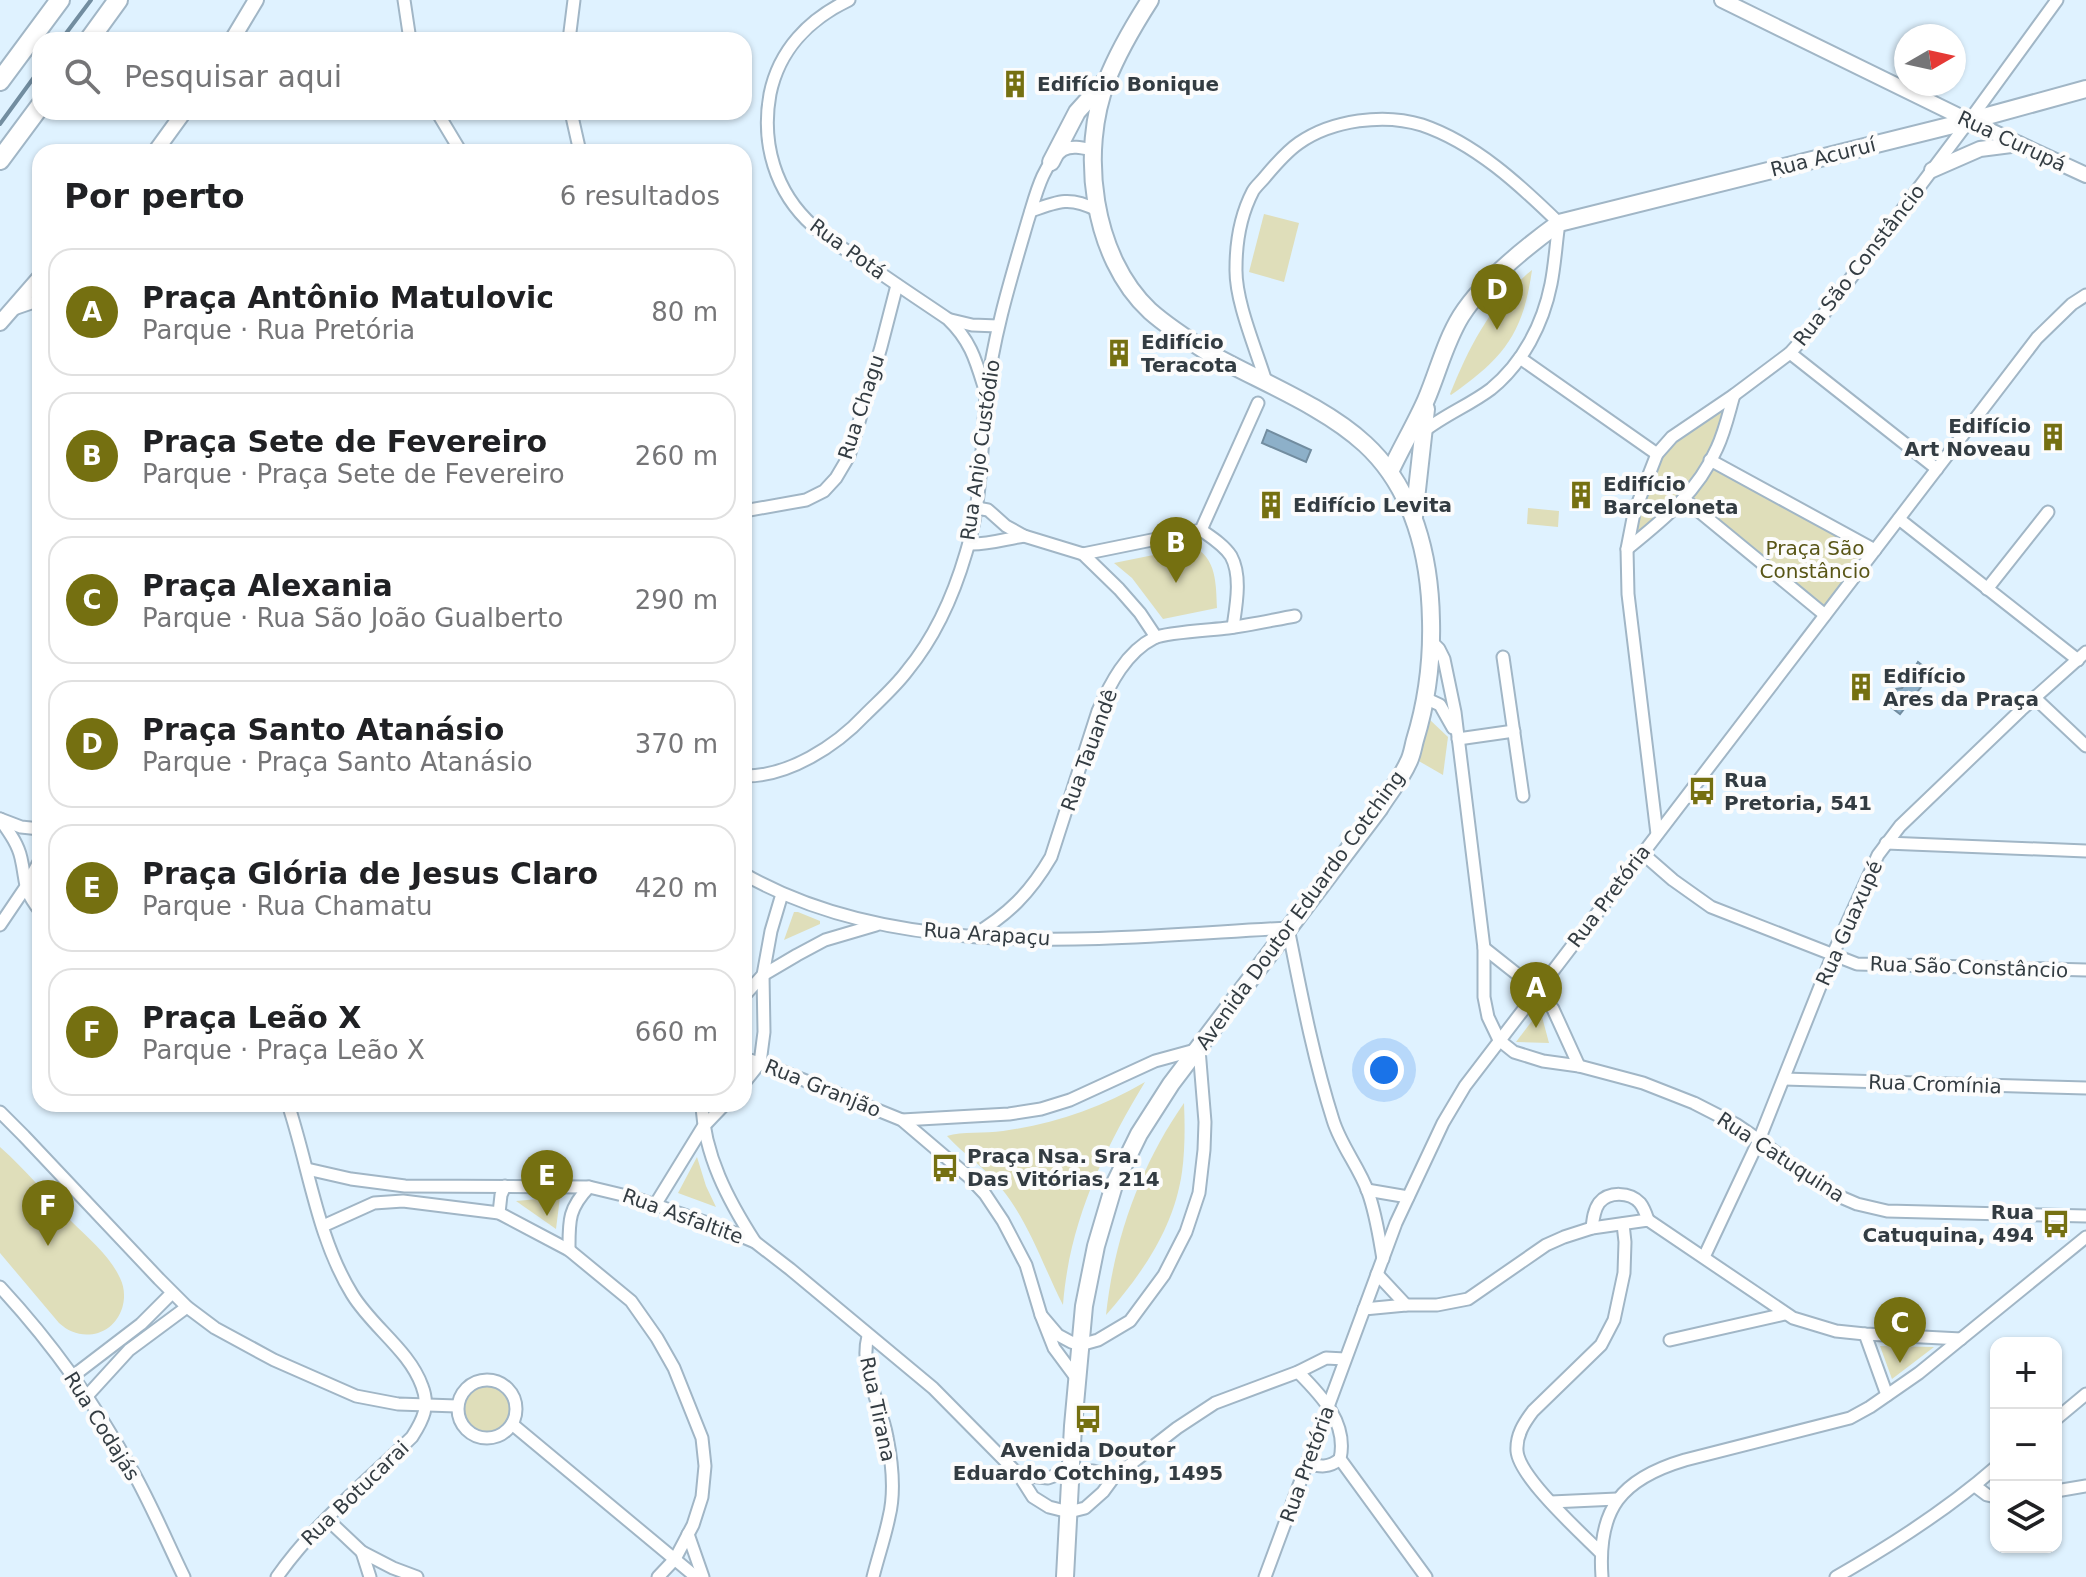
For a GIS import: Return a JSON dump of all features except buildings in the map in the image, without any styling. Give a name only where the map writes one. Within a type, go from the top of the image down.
[{"type":"main road","points":[[36,32],[60,0]]},
{"type":"main road","points":[[95,32],[118,0]]},
{"type":"main road","name":"Avenida Doutor Eduardo Cotching","points":[[1065,1577],[1084,1306],[1096,1246],[1114,1185],[1139,1134],[1171,1084],[1376,813],[1408,763],[1423,714],[1431,641],[1427,573],[1414,517],[1390,472],[1366,445],[1342,426],[1206,351],[1149,310],[1125,279],[1110,248],[1097,210],[1092,172],[1095,123],[1107,80],[1150,0]]},
{"type":"main road","points":[[0,81],[32,38]]},
{"type":"main road","points":[[1051,162],[1077,112],[1107,80]]},
{"type":"main road","name":"Rua Acuruí","points":[[1559,223],[2086,89]]},
{"type":"main road","points":[[0,160],[32,117]]},
{"type":"main road","points":[[1390,472],[1426,400],[1443,351],[1462,314],[1495,275],[1559,223]]},
{"type":"main road","points":[[1414,517],[1426,400]]},
{"type":"street","points":[[237,32],[256,0]]},
{"type":"street","points":[[404,0],[409,32]]},
{"type":"street","points":[[570,32],[574,0]]},
{"type":"street","name":"Rua Potá","points":[[849,0],[810,25],[788,49],[774,75],[767,112],[768,147],[778,181],[793,205],[812,226],[961,331],[972,351],[986,396]]},
{"type":"street","name":"Rua Curupá","points":[[1722,0],[2086,175]]},
{"type":"street","name":"Rua São Constâncio","points":[[1657,834],[1628,594],[1627,549],[1634,513],[1657,454],[1677,434],[1790,353],[1817,323],[2057,0]]},
{"type":"street","points":[[1267,385],[1235,270],[1239,229],[1254,191],[1278,161],[1300,142],[1321,131],[1377,119],[1418,124],[1456,141],[1486,160],[1520,186],[1559,223],[1551,284],[1540,318],[1520,358],[1489,390],[1423,432]]},
{"type":"street","points":[[161,144],[178,120]]},
{"type":"street","points":[[442,120],[456,144]]},
{"type":"street","points":[[573,120],[578,144]]},
{"type":"street","points":[[1932,170],[1980,149],[2019,144]]},
{"type":"street","points":[[1051,162],[1069,147],[1092,150]]},
{"type":"street","name":"Rua Anjo Custódio","points":[[752,775],[777,771],[821,752],[840,739],[906,674],[921,653],[952,594],[977,508],[986,396],[998,326],[1031,211],[1051,162]]},
{"type":"street","points":[[1031,211],[1066,200],[1082,202],[1097,210]]},
{"type":"street","name":"Rua Chagu","points":[[752,510],[806,500],[824,491],[836,478],[849,456],[897,285]]},
{"type":"street","points":[[0,323],[32,286]]},
{"type":"street","name":"Rua Pretória","points":[[1265,1577],[1408,1197],[1443,1123],[1465,1086],[2037,338],[2072,304],[2086,295]]},
{"type":"street","points":[[10,310],[32,303]]},
{"type":"street","name":"Rua Potá","points":[[948,319],[972,325],[998,326]]},
{"type":"street","points":[[1790,353],[1937,469]]},
{"type":"street","points":[[1520,358],[1657,454]]},
{"type":"street","points":[[1627,549],[1692,491],[1717,448],[1734,395]]},
{"type":"street","points":[[1201,530],[1258,403]]},
{"type":"street","points":[[1710,460],[1875,550]]},
{"type":"street","points":[[1684,499],[1825,615]]},
{"type":"street","points":[[977,508],[988,510],[1006,526],[1024,536],[1083,554],[1119,589],[1156,637],[1295,616]]},
{"type":"street","points":[[1987,589],[2048,512]]},
{"type":"street","points":[[993,541],[997,519]]},
{"type":"street","points":[[1899,519],[1987,589],[2082,656]]},
{"type":"street","points":[[1083,554],[1201,530],[1221,544],[1230,555],[1235,569],[1233,627]]},
{"type":"street","points":[[969,544],[986,544],[1024,536]]},
{"type":"street","name":"Rua Tauandê","points":[[970,936],[996,922],[1019,902],[1038,878],[1051,857],[1108,688],[1124,665],[1156,637]]},
{"type":"street","points":[[1431,641],[1444,659],[1455,712],[1484,948],[1484,997],[1488,1017],[1499,1040]]},
{"type":"street","name":"Rua Guaxupé","points":[[1704,1257],[1759,1140],[1833,954],[1878,855],[1900,826],[2082,656]]},
{"type":"street","points":[[1503,657],[1523,796]]},
{"type":"street","points":[[1425,698],[1440,705],[1458,739]]},
{"type":"street","points":[[2035,698],[2086,746]]},
{"type":"street","points":[[1458,739],[1514,731]]},
{"type":"street","points":[[0,819],[32,828]]},
{"type":"street","points":[[0,819],[18,847],[25,888],[32,899]]},
{"type":"street","points":[[1886,843],[2086,851]]},
{"type":"street","name":"Rua São Constâncio","points":[[1642,853],[1711,907],[1857,964],[2086,970]]},
{"type":"street","points":[[0,925],[32,875]]},
{"type":"street","name":"Rua Arapaçu","points":[[752,878],[782,894],[877,925],[970,936],[1025,940],[1288,928]]},
{"type":"street","points":[[752,1073],[760,1063],[764,1032],[763,975],[782,894]]},
{"type":"street","points":[[752,987],[763,975],[825,940],[877,925]]},
{"type":"street","points":[[1288,928],[1307,1022],[1334,1124],[1367,1190],[1383,1259]]},
{"type":"street","points":[[1484,948],[1537,990],[1553,1009],[1579,1066]]},
{"type":"street","name":"Rua Catuquina","points":[[1499,1040],[1514,1052],[1643,1083],[1694,1103],[1737,1125],[1829,1192],[1857,1204],[1887,1211],[2086,1216]]},
{"type":"street","points":[[902,1120],[1009,1114],[1041,1109],[1070,1100],[1155,1061],[1199,1049],[1205,1122],[1199,1193],[1186,1232],[1164,1275],[1130,1321],[1098,1340],[1080,1345],[1058,1335],[1041,1315]]},
{"type":"street","name":"Rua Granjão","points":[[752,1060],[902,1120]]},
{"type":"street","name":"Rua Cromínia","points":[[1784,1079],[2086,1088]]},
{"type":"street","points":[[0,1112],[172,1293],[215,1328],[274,1360],[356,1396],[398,1404],[457,1406]]},
{"type":"street","points":[[290,1112],[331,1253],[364,1312],[396,1345],[411,1366],[422,1385],[427,1406]]},
{"type":"street","points":[[702,1112],[703,1127],[716,1171],[732,1206],[755,1242]]},
{"type":"street","points":[[655,1205],[703,1127],[717,1112]]},
{"type":"street","points":[[902,1120],[969,1177],[991,1203],[1026,1265],[1054,1348],[1077,1379]]},
{"type":"street","name":"Rua Asfaltite","points":[[307,1169],[405,1186],[589,1187],[614,1191],[755,1242],[933,1388],[1019,1475],[1033,1497],[1049,1507],[1069,1512]]},
{"type":"street","points":[[499,1213],[505,1186]]},
{"type":"street","points":[[569,1250],[572,1207],[589,1187]]},
{"type":"street","points":[[1367,1190],[1408,1197]]},
{"type":"street","points":[[1592,1228],[1597,1204],[1604,1198],[1626,1195],[1642,1206],[1648,1220],[1793,1318],[1836,1331],[1961,1339]]},
{"type":"street","points":[[323,1226],[374,1203],[403,1201],[499,1213],[569,1250],[631,1301],[674,1368],[702,1438],[705,1466],[702,1497],[688,1534],[675,1559],[658,1577]]},
{"type":"street","points":[[1364,1309],[1437,1305],[1468,1299],[1546,1245],[1592,1228],[1648,1220]]},
{"type":"street","points":[[1600,1552],[1526,1472],[1518,1459],[1518,1437],[1533,1411],[1601,1345],[1614,1320],[1624,1273],[1623,1224]]},
{"type":"street","points":[[1602,1577],[1600,1552],[1603,1532],[1617,1499],[1644,1475],[1662,1467],[1850,1418],[1919,1373],[2086,1237]]},
{"type":"street","points":[[1377,1274],[1406,1305]]},
{"type":"street","name":"Rua Codajás","points":[[0,1287],[87,1396],[134,1473],[184,1577]]},
{"type":"street","points":[[73,1376],[141,1324],[172,1293]]},
{"type":"street","points":[[87,1396],[129,1350],[187,1307]]},
{"type":"street","points":[[1670,1340],[1785,1314]]},
{"type":"street","points":[[1865,1334],[1887,1395]]},
{"type":"street","name":"Rua Tirana","points":[[868,1336],[866,1365],[887,1436],[891,1470],[890,1515],[873,1577]]},
{"type":"street","points":[[1069,1512],[1085,1508],[1114,1477],[1215,1403],[1298,1372],[1326,1358],[1345,1359]]},
{"type":"street","points":[[1298,1372],[1328,1406],[1341,1437],[1340,1459],[1334,1464],[1320,1467],[1307,1463]]},
{"type":"street","points":[[477,1381],[498,1382],[507,1387],[516,1406],[512,1424],[498,1437],[472,1435],[460,1423],[457,1406],[461,1394],[477,1381]]},
{"type":"street","points":[[2062,1414],[2086,1394]]},
{"type":"street","name":"Rua Botucarai","points":[[277,1577],[295,1552],[412,1437],[427,1406]]},
{"type":"street","points":[[512,1424],[696,1577]]},
{"type":"street","points":[[1340,1459],[1426,1577]]},
{"type":"street","points":[[1019,1475],[1048,1478],[1071,1470],[1093,1471],[1114,1477]]},
{"type":"street","points":[[1836,1577],[1916,1529],[1990,1472]]},
{"type":"street","points":[[1975,1486],[1990,1496]]},
{"type":"street","points":[[2062,1490],[2086,1486]]},
{"type":"street","points":[[1551,1502],[1617,1499]]},
{"type":"street","points":[[327,1519],[362,1552],[417,1577]]},
{"type":"street","points":[[688,1534],[703,1577]]},
{"type":"street","points":[[362,1552],[370,1577]]},
{"type":"green space","points":[[1264,214],[1299,223],[1284,282],[1249,272]]},
{"type":"green space","points":[[1532,270],[1523,312],[1508,343],[1484,369],[1451,395],[1465,359],[1493,311]]},
{"type":"green space","points":[[1731,400],[1715,449],[1690,490],[1630,545],[1635,513],[1664,448]]},
{"type":"green space","name":"Praça São Constâncio","points":[[1711,464],[1869,551],[1823,609],[1687,501]]},
{"type":"green space","points":[[1528,508],[1559,511],[1558,527],[1527,524]]},
{"type":"green space","points":[[1193,547],[1211,565],[1217,608],[1163,619],[1132,578],[1114,563]]},
{"type":"green space","points":[[1429,719],[1448,737],[1443,775],[1417,760]]},
{"type":"green space","points":[[794,912],[820,921],[820,924],[784,940]]},
{"type":"green space","points":[[1541,1013],[1549,1043],[1516,1042]]},
{"type":"green space","points":[[1145,1082],[1115,1135],[1090,1189],[1072,1246],[1063,1305],[1011,1201],[988,1174],[947,1136],[1040,1124],[1094,1107]]},
{"type":"green space","points":[[1184,1103],[1183,1164],[1172,1212],[1144,1267],[1106,1315],[1115,1259],[1132,1204],[1154,1152]]},
{"type":"green space","points":[[0,1147],[99,1248],[116,1270],[123,1286],[123,1302],[118,1318],[106,1329],[82,1334],[63,1326],[0,1253]]},
{"type":"green space","points":[[697,1157],[706,1186],[716,1207],[678,1193]]},
{"type":"green space","points":[[560,1197],[556,1229],[516,1201]]},
{"type":"green space","points":[[1880,1346],[1934,1347],[1892,1379]]},
{"type":"green space","points":[[487,1386],[504,1393],[511,1410],[504,1427],[487,1434],[470,1427],[463,1410],[470,1393]]},
{"type":"water","points":[[1267,430],[1311,450],[1306,462],[1262,443]]},
{"type":"water","points":[[1918,662],[1932,673],[1900,714],[1891,707],[1896,689],[1902,688]]},
{"type":"waterway","points":[[67,32],[91,0]]},
{"type":"waterway","points":[[0,124],[32,80]]},
{"type":"place","name":"Edifício Bonique","points":[[1015,84]]},
{"type":"place","name":"Praça Santo Atanásio","points":[[1497,330]]},
{"type":"place","name":"Edifício Teracota","points":[[1119,353]]},
{"type":"place","name":"Edifício Art Noveau","points":[[2053,437]]},
{"type":"place","name":"Edifício Barceloneta","points":[[1581,495]]},
{"type":"place","name":"Edifício Levita","points":[[1271,505]]},
{"type":"place","name":"Praça Sete de Fevereiro","points":[[1176,583]]},
{"type":"place","name":"Edifício Ares da Praça","points":[[1861,687]]},
{"type":"place","name":"Rua Pretoria, 541","points":[[1702,791]]},
{"type":"place","name":"Praça Antônio Matulovic","points":[[1536,1028]]},
{"type":"place","name":"Praça Nsa. Sra. Das Vitórias, 214","points":[[945,1168]]},
{"type":"place","name":"Praça Glória de Jesus Claro","points":[[547,1216]]},
{"type":"place","name":"Rua Catuquina, 494","points":[[2056,1224]]},
{"type":"place","name":"Praça Leão X","points":[[48,1246]]},
{"type":"place","name":"Praça Alexania","points":[[1900,1363]]},
{"type":"place","name":"Avenida Doutor Eduardo Cotching, 1495","points":[[1088,1419]]}]
